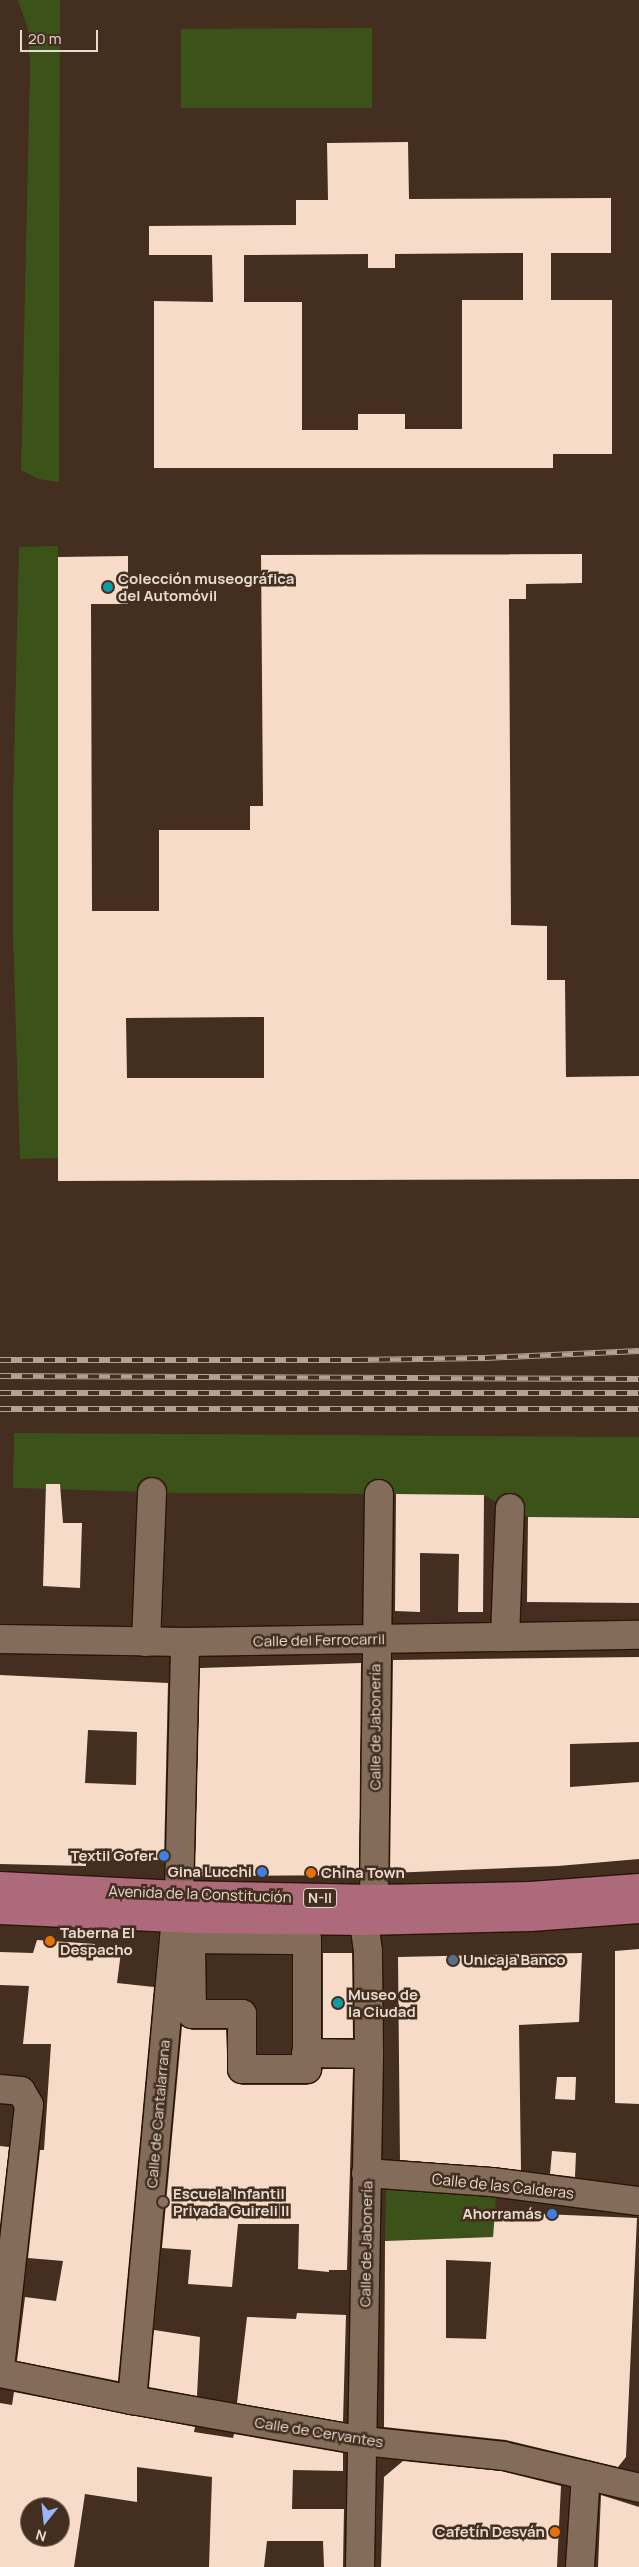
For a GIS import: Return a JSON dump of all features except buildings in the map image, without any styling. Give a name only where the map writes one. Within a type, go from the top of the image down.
[{"type":"main road","name":"Avenida de la Constitución","points":[[0,1886],[177,1906]]},
{"type":"main road","name":"Avenida de la Constitución","points":[[369,1910],[639,1888]]},
{"type":"main road","name":"Avenida de la Constitución","points":[[0,1910],[177,1906],[369,1910],[531,1917],[639,1909]]},
{"type":"street","points":[[146,1642],[152,1492]]},
{"type":"street","name":"Calle de Jabonería","points":[[360,2567],[364,2441],[369,2054],[368,1951],[379,1494]]},
{"type":"street","points":[[505,1637],[510,1508]]},
{"type":"street","name":"Calle del Ferrocarril","points":[[0,1639],[185,1642],[639,1635]]},
{"type":"street","name":"Calle de Cantalarrana","points":[[132,2400],[177,1906],[185,1642]]},
{"type":"street","points":[[191,1939],[307,1940],[306,2054],[307,2069],[242,2069],[242,2014],[192,2014],[191,1939]]},
{"type":"street","points":[[306,2054],[369,2054]]},
{"type":"street","points":[[0,2089],[21,2091],[29,2105],[0,2368]]},
{"type":"street","name":"Calle de las Calderas","points":[[366,2173],[492,2182],[639,2201]]},
{"type":"street","name":"Calle de Cervantes","points":[[0,2373],[132,2400],[364,2441],[504,2456],[639,2488]]},
{"type":"street","points":[[580,2567],[586,2475]]},
{"type":"green space","points":[[18,0],[60,0],[59,482],[38,479],[21,470],[30,69],[28,29]]},
{"type":"green space","points":[[372,28],[372,108],[181,108],[181,29]]},
{"type":"green space","points":[[58,546],[58,1158],[20,1159],[13,937],[13,802],[19,547]]},
{"type":"green space","points":[[14,1433],[639,1437],[639,1517],[528,1517],[483,1495],[458,1495],[458,1521],[422,1494],[184,1493],[13,1488]]},
{"type":"green space","points":[[386,2190],[496,2195],[493,2237],[385,2241]]},
{"type":"railway","points":[[0,1360],[357,1360],[485,1358],[639,1351]]},
{"type":"railway","points":[[0,1376],[639,1379]]},
{"type":"railway","points":[[0,1393],[639,1393]]},
{"type":"railway","points":[[0,1409],[639,1409]]},
{"type":"place","name":"Colección museográfica del Automóvil","points":[[108,587]]},
{"type":"place","name":"Textil Gofer","points":[[164,1856]]},
{"type":"place","name":"Gina Lucchi","points":[[262,1872]]},
{"type":"place","name":"China Town","points":[[311,1873]]},
{"type":"place","name":"Taberna El Despacho","points":[[50,1941]]},
{"type":"place","name":"Unicaja Banco","points":[[453,1960]]},
{"type":"place","name":"Museo de la Ciudad","points":[[338,2003]]},
{"type":"place","name":"Escuela Infantil Privada Guireli II","points":[[163,2202]]},
{"type":"place","name":"Ahorramás","points":[[552,2214]]},
{"type":"place","name":"Cafetín Desván","points":[[555,2532]]}]
